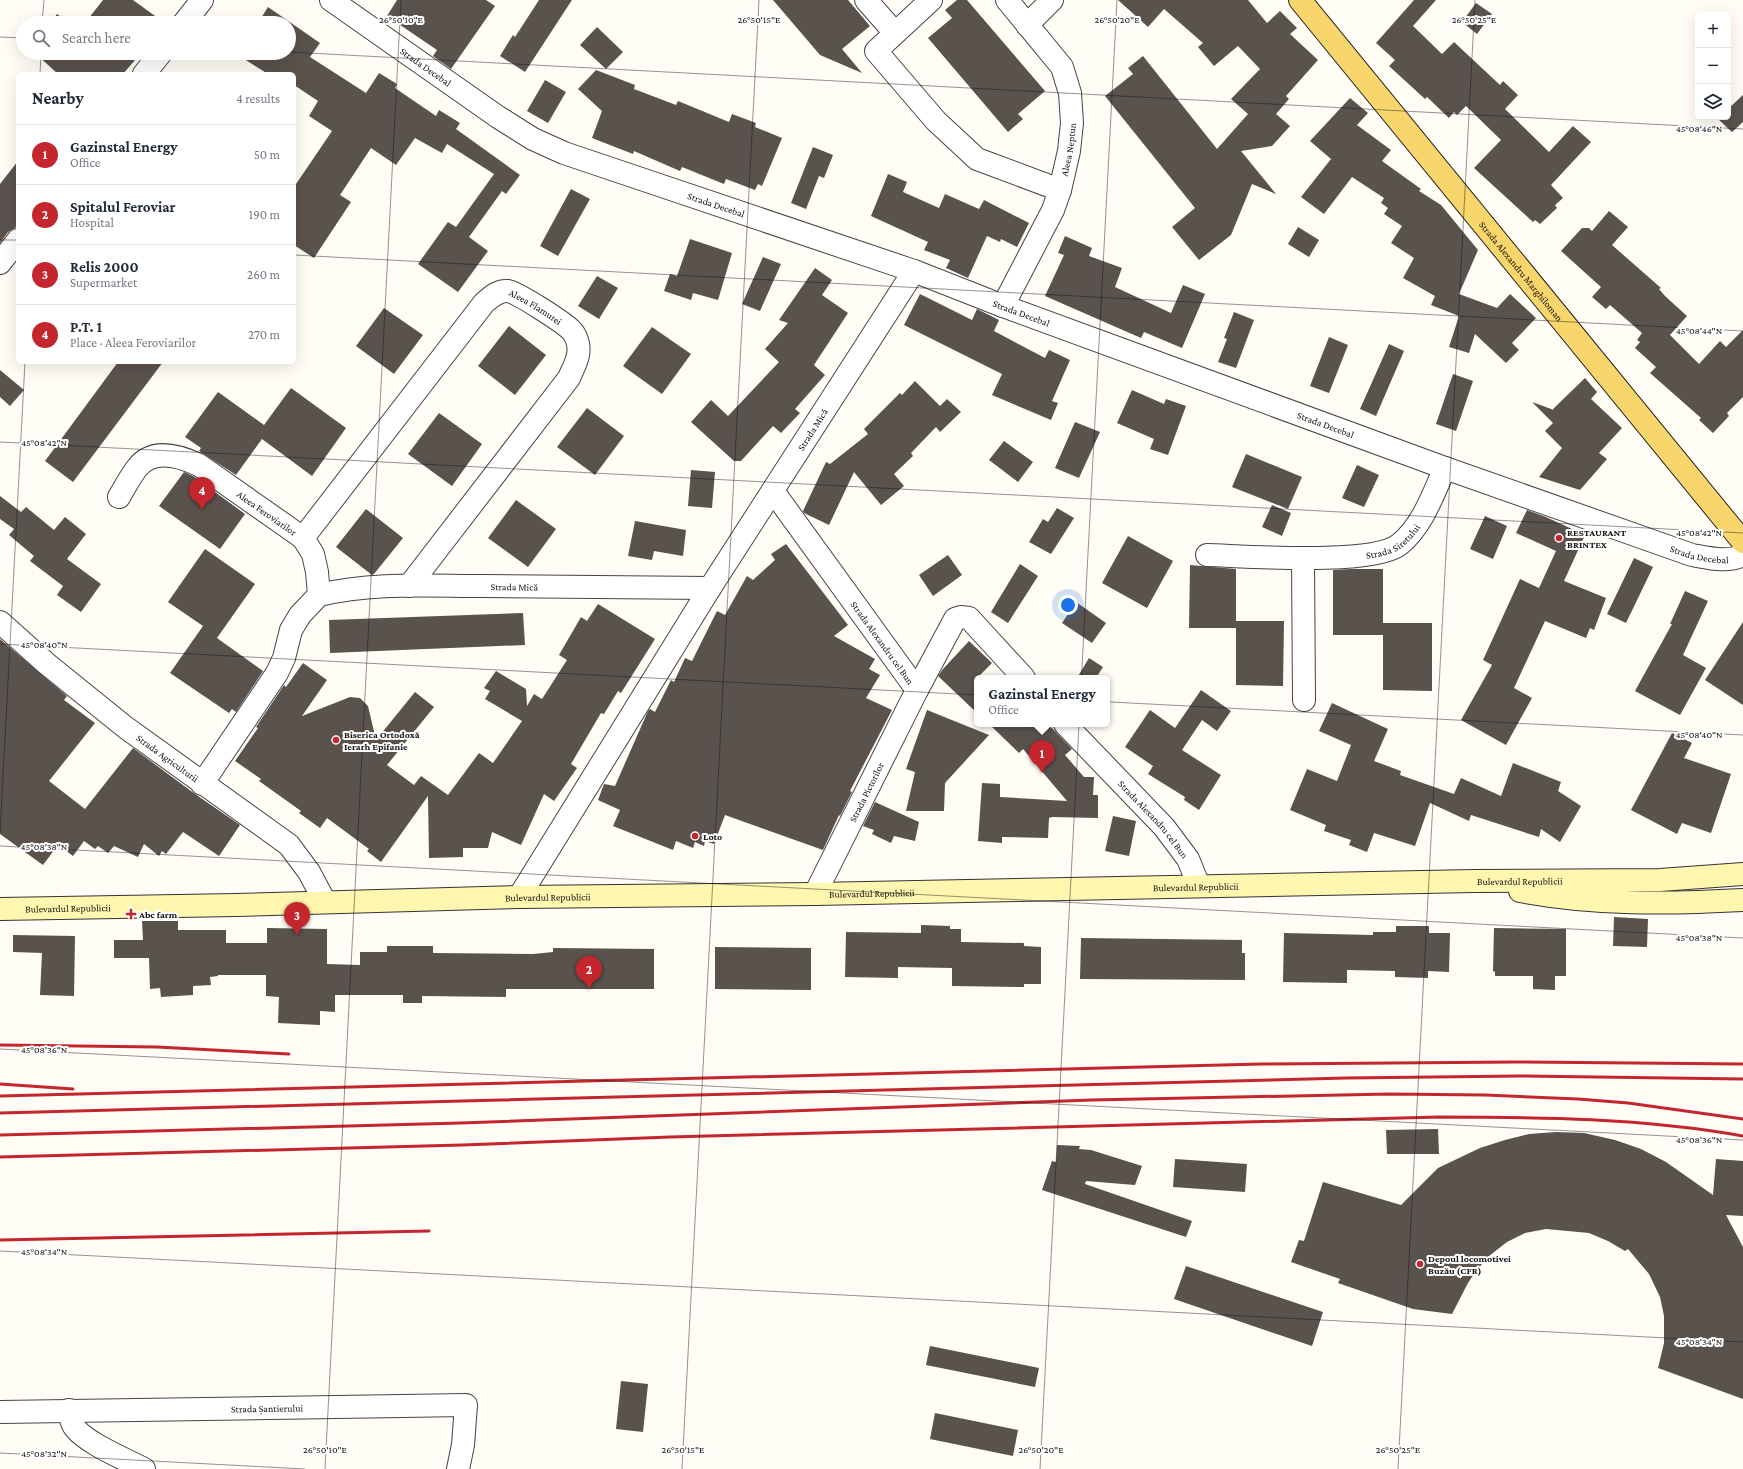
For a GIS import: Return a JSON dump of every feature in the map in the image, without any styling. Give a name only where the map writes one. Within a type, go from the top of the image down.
[{"type":"main road","name":"Strada Alexandru Marghiloman","points":[[1300,0],[1743,542]]},
{"type":"main road","name":"Bulevardul Republicii","points":[[0,910],[519,897],[815,894],[1474,880],[1660,880],[1743,874]]},
{"type":"main road","points":[[1474,880],[1537,894],[1601,901],[1697,902],[1743,900]]},
{"type":"street","points":[[189,16],[202,0]]},
{"type":"street","name":"Strada Decebal","points":[[330,0],[498,117],[533,139],[564,153],[914,271],[1003,306],[1445,468],[1692,555],[1714,559],[1735,560],[1743,555]]},
{"type":"street","points":[[866,0],[895,33]]},
{"type":"street","points":[[931,0],[876,51],[936,121],[978,159],[1060,190]]},
{"type":"street","name":"Aleea Neptun","points":[[1003,306],[1053,210],[1060,190],[1069,151],[1072,123],[1070,93],[1062,68],[1007,0]]},
{"type":"street","points":[[1027,25],[1052,0]]},
{"type":"street","points":[[146,72],[155,60]]},
{"type":"street","points":[[0,263],[16,243]]},
{"type":"street","name":"Strada Mică","points":[[519,897],[710,588],[774,491],[914,271]]},
{"type":"street","name":"Aleea Flamurei","points":[[303,538],[484,303],[496,293],[506,291],[518,294],[570,330],[577,340],[579,352],[576,364],[569,378],[409,586]]},
{"type":"street","name":"Aleea Feroviarilor","points":[[119,497],[138,466],[150,457],[166,454],[183,458],[199,465],[303,538],[313,554],[317,572],[319,595]]},
{"type":"street","name":"Strada Siretului","points":[[1207,555],[1303,558],[1382,552],[1399,545],[1412,532],[1445,468]]},
{"type":"street","name":"Strada Alexandru cel Bun","points":[[774,491],[917,690],[950,627],[955,619],[961,617],[969,618],[1021,675]]},
{"type":"street","points":[[1303,558],[1304,700]]},
{"type":"street","name":"Strada Mică","points":[[319,595],[336,591],[409,586],[710,588]]},
{"type":"street","points":[[202,784],[277,673],[284,658],[291,630],[300,615],[319,595]]},
{"type":"street","name":"Strada Agriculturii","points":[[0,622],[47,664],[124,727],[289,845],[309,872],[325,902]]},
{"type":"street","name":"Strada Pictorilor","points":[[815,894],[917,690]]},
{"type":"street","name":"Strada Alexandru cel Bun","points":[[1068,727],[1164,827],[1188,859],[1199,886]]},
{"type":"street","name":"Strada Șantierului","points":[[0,1412],[466,1405],[463,1445],[458,1469]]},
{"type":"street","points":[[69,1410],[70,1418],[74,1427],[84,1436],[144,1469]]},
{"type":"building","points":[[103,0],[133,0],[155,16],[90,16]]},
{"type":"building","points":[[397,0],[486,0],[495,6],[451,69],[433,56],[437,50],[387,16]]},
{"type":"building","points":[[539,0],[572,0],[525,72],[500,56],[513,35],[515,37]]},
{"type":"building","points":[[773,0],[848,0],[870,26],[842,49],[862,73],[820,55]]},
{"type":"building","points":[[957,0],[967,0],[1045,91],[1018,114],[1023,119],[1008,132],[928,38],[952,18],[945,10]]},
{"type":"building","points":[[1118,0],[1248,0],[1267,23],[1280,11],[1297,28],[1290,34],[1318,60],[1286,96],[1289,99],[1276,114],[1290,126],[1272,146],[1241,151],[1276,194],[1252,184],[1231,235],[1199,260],[1172,227],[1195,208],[1105,96],[1133,74],[1128,68],[1143,56],[1217,149],[1248,114],[1231,99],[1260,69],[1238,46],[1214,66],[1198,47],[1203,43],[1164,9],[1148,27]]},
{"type":"building","points":[[1414,0],[1436,0],[1413,26],[1442,54],[1454,42],[1500,85],[1503,81],[1518,95],[1505,109],[1549,152],[1573,126],[1591,142],[1551,185],[1563,198],[1555,205],[1557,208],[1540,224],[1535,220],[1533,222],[1474,168],[1501,140],[1466,106],[1457,115],[1454,112],[1449,118],[1427,97],[1425,99],[1389,66],[1395,60],[1376,43]]},
{"type":"building","points":[[1476,3],[1492,14],[1477,34],[1462,22]]},
{"type":"building","points":[[268,7],[281,16],[262,16]]},
{"type":"building","points":[[296,26],[320,43],[310,57],[366,93],[379,73],[397,84],[395,88],[436,116],[439,110],[460,123],[456,129],[520,175],[506,194],[502,191],[469,237],[488,251],[458,292],[418,264],[448,222],[456,227],[494,174],[447,144],[442,153],[415,138],[396,165],[371,148],[340,195],[351,202],[314,258],[296,246],[296,184],[332,131],[309,116],[318,101],[296,86],[296,72],[265,72],[246,60],[296,60]]},
{"type":"building","points":[[597,27],[623,52],[606,69],[580,45]]},
{"type":"building","points":[[43,60],[135,60],[125,72],[56,72]]},
{"type":"building","points":[[596,70],[635,85],[634,89],[676,105],[678,101],[729,122],[732,114],[756,123],[755,127],[782,138],[762,186],[758,184],[755,190],[726,179],[724,184],[682,167],[680,171],[634,151],[633,154],[592,138],[602,111],[578,89]]},
{"type":"building","points":[[545,80],[566,92],[548,123],[527,111]]},
{"type":"building","points":[[1743,95],[1743,122],[1732,132],[1719,120],[1731,120],[1731,106]]},
{"type":"building","points":[[1350,98],[1368,113],[1357,125],[1391,150],[1382,161],[1421,189],[1419,191],[1441,205],[1478,250],[1459,294],[1497,308],[1510,294],[1536,318],[1512,343],[1519,350],[1506,363],[1475,334],[1469,353],[1449,347],[1459,316],[1431,305],[1435,296],[1403,278],[1414,258],[1391,243],[1402,226],[1384,214],[1388,208],[1381,203],[1384,198],[1352,177],[1324,214],[1301,197],[1331,159],[1310,141]]},
{"type":"building","points":[[813,147],[833,155],[824,178],[819,176],[806,209],[791,203]]},
{"type":"building","points":[[16,164],[16,227],[8,232],[0,243],[0,184]]},
{"type":"building","points":[[888,174],[907,182],[903,192],[939,208],[945,194],[979,209],[984,200],[1029,223],[1017,247],[1001,239],[1000,242],[987,236],[968,278],[946,268],[950,260],[924,250],[928,242],[871,216]]},
{"type":"building","points":[[571,189],[590,199],[558,256],[540,246]]},
{"type":"building","points":[[1609,211],[1628,227],[1612,245],[1661,288],[1659,289],[1665,296],[1687,316],[1670,335],[1699,364],[1720,341],[1726,347],[1743,330],[1743,397],[1727,413],[1729,416],[1713,433],[1699,420],[1701,418],[1650,373],[1656,367],[1635,348],[1640,342],[1637,340],[1642,333],[1610,305],[1606,309],[1592,297],[1601,287],[1561,251],[1582,228],[1589,228],[1592,231]]},
{"type":"building","points":[[1298,227],[1319,240],[1309,257],[1288,244]]},
{"type":"building","points":[[1065,236],[1092,248],[1089,256],[1122,268],[1115,287],[1171,313],[1183,285],[1205,294],[1182,348],[1144,332],[1141,338],[1045,296],[1064,255],[1058,253]]},
{"type":"building","points":[[690,239],[732,253],[718,300],[693,293],[691,300],[664,291],[670,274],[677,276]]},
{"type":"building","points":[[763,257],[781,264],[760,311],[742,304]]},
{"type":"building","points":[[815,268],[832,280],[822,295],[848,313],[814,365],[825,375],[795,409],[800,413],[781,433],[773,426],[741,461],[734,461],[691,422],[711,400],[728,416],[779,362],[765,349],[788,323],[779,320]]},
{"type":"building","points":[[597,276],[618,288],[599,319],[578,306]]},
{"type":"building","points":[[920,294],[972,320],[977,309],[999,320],[994,331],[1045,358],[1049,350],[1070,360],[1052,401],[1058,403],[1051,420],[992,395],[1002,374],[904,325]]},
{"type":"building","points":[[384,308],[423,335],[394,374],[356,346]]},
{"type":"building","points":[[1234,312],[1254,320],[1236,368],[1218,362],[1227,339],[1224,338]]},
{"type":"building","points":[[509,326],[546,355],[515,395],[478,366]]},
{"type":"building","points":[[652,327],[691,354],[662,394],[623,366]]},
{"type":"building","points":[[1329,337],[1348,345],[1329,393],[1310,386]]},
{"type":"building","points":[[1389,344],[1404,351],[1376,416],[1360,409]]},
{"type":"building","points":[[117,364],[162,364],[73,482],[45,461]]},
{"type":"building","points":[[0,370],[24,390],[10,406],[0,397]]},
{"type":"building","points":[[1453,374],[1473,381],[1456,431],[1436,424]]},
{"type":"building","points":[[1585,378],[1597,392],[1591,399],[1622,428],[1599,453],[1607,459],[1580,490],[1539,477],[1562,448],[1545,431],[1553,423],[1532,402],[1554,410],[1553,409]]},
{"type":"building","points":[[915,381],[940,406],[947,399],[961,412],[940,432],[936,427],[911,453],[913,456],[894,474],[904,486],[881,505],[854,472],[829,525],[804,513],[803,511],[826,462],[830,464],[868,434],[864,429],[900,393],[902,395]]},
{"type":"building","points":[[291,388],[346,428],[312,476],[262,439],[236,475],[199,451],[201,448],[185,437],[218,392],[264,425]]},
{"type":"building","points":[[1132,390],[1164,404],[1166,399],[1186,406],[1168,455],[1150,449],[1154,439],[1117,423]]},
{"type":"building","points":[[587,408],[624,436],[595,475],[557,447]]},
{"type":"building","points":[[439,413],[482,444],[452,486],[408,454]]},
{"type":"building","points":[[1075,422],[1100,432],[1079,478],[1055,468]]},
{"type":"building","points":[[1004,441],[1033,462],[1018,482],[989,460]]},
{"type":"building","points":[[1246,454],[1302,477],[1288,509],[1232,487]]},
{"type":"building","points":[[1357,465],[1379,475],[1364,507],[1342,498]]},
{"type":"building","points":[[691,470],[715,472],[712,508],[688,506]]},
{"type":"building","points":[[184,472],[193,476],[245,514],[220,549],[159,506]]},
{"type":"building","points":[[0,496],[21,512],[26,507],[54,530],[65,517],[86,534],[67,559],[101,584],[81,612],[57,595],[63,586],[30,561],[34,556],[9,535],[14,529],[0,519]]},
{"type":"building","points":[[516,500],[556,529],[528,567],[488,538]]},
{"type":"building","points":[[1272,505],[1291,513],[1282,536],[1262,527]]},
{"type":"building","points":[[1057,508],[1074,518],[1051,554],[1029,542],[1043,519],[1048,522]]},
{"type":"building","points":[[366,509],[403,538],[372,575],[336,547]]},
{"type":"building","points":[[1527,510],[1585,535],[1564,581],[1606,598],[1594,630],[1590,628],[1586,638],[1545,621],[1514,688],[1532,698],[1506,745],[1461,720],[1492,665],[1483,660],[1520,579],[1539,588],[1556,551],[1516,533]]},
{"type":"building","points":[[1485,516],[1507,526],[1493,559],[1470,549]]},
{"type":"building","points":[[635,521],[686,530],[683,556],[654,551],[652,560],[628,556]]},
{"type":"building","points":[[1128,536],[1173,561],[1147,608],[1102,583]]},
{"type":"building","points":[[786,544],[848,625],[834,636],[875,659],[869,669],[880,675],[866,698],[892,710],[850,791],[852,792],[840,816],[839,815],[823,850],[725,815],[714,844],[705,841],[704,846],[695,842],[693,848],[676,841],[673,850],[613,826],[620,810],[598,800],[604,784],[615,786],[648,711],[650,709],[655,712],[671,680],[674,682],[685,658],[692,661],[717,611],[725,615],[747,576],[753,580],[775,560],[771,554]]},
{"type":"building","points":[[205,549],[255,584],[217,638],[263,671],[236,712],[232,709],[229,713],[170,673],[203,626],[168,602]]},
{"type":"building","points":[[948,555],[962,575],[933,596],[919,575]]},
{"type":"building","points":[[1634,558],[1653,567],[1626,623],[1607,614]]},
{"type":"building","points":[[1020,564],[1038,576],[1008,623],[991,612]]},
{"type":"building","points":[[1190,565],[1236,569],[1236,628],[1189,628]]},
{"type":"building","points":[[1383,569],[1383,623],[1432,623],[1432,691],[1383,690],[1383,635],[1333,635],[1333,570]]},
{"type":"building","points":[[1685,591],[1708,601],[1683,655],[1706,668],[1680,715],[1635,691],[1672,624],[1670,624]]},
{"type":"building","points":[[1076,602],[1106,623],[1092,643],[1062,623]]},
{"type":"building","points":[[598,604],[655,639],[621,693],[618,691],[604,714],[601,713],[571,764],[577,768],[554,801],[544,794],[521,845],[492,832],[488,848],[463,848],[463,857],[429,858],[428,796],[381,862],[367,851],[369,849],[327,818],[320,828],[299,813],[301,811],[259,781],[261,779],[235,761],[258,728],[256,727],[284,685],[286,687],[303,663],[327,680],[302,716],[350,697],[360,698],[368,706],[376,740],[415,692],[434,707],[387,765],[414,785],[421,776],[448,795],[479,753],[493,763],[522,721],[485,699],[490,691],[484,688],[496,671],[526,689],[527,706],[534,694],[542,699],[567,660],[559,655],[581,617],[587,621]]},
{"type":"building","points":[[523,613],[525,645],[330,653],[329,620]]},
{"type":"building","points":[[1236,621],[1284,621],[1283,686],[1236,685]]},
{"type":"building","points":[[1743,622],[1743,705],[1705,680]]},
{"type":"building","points":[[0,639],[67,696],[64,700],[95,723],[49,781],[85,809],[133,748],[240,825],[219,856],[183,832],[166,854],[162,851],[159,856],[144,844],[138,857],[114,846],[108,853],[98,846],[95,849],[84,841],[73,856],[58,845],[43,865],[0,834]]},
{"type":"building","points":[[969,641],[992,663],[980,675],[974,675],[974,710],[938,676]]},
{"type":"building","points":[[1089,658],[1103,667],[1098,675],[1079,675]]},
{"type":"building","points":[[1201,690],[1231,711],[1217,731],[1202,720],[1182,750],[1221,775],[1199,810],[1184,800],[1185,797],[1148,774],[1153,766],[1125,747],[1150,710],[1175,728]]},
{"type":"building","points":[[1332,703],[1388,729],[1374,761],[1401,771],[1400,775],[1454,794],[1461,778],[1501,796],[1513,763],[1561,782],[1558,791],[1581,806],[1560,842],[1541,829],[1539,837],[1471,815],[1469,821],[1430,803],[1415,846],[1374,833],[1367,852],[1349,845],[1351,840],[1324,831],[1326,825],[1290,810],[1307,769],[1337,781],[1351,745],[1319,731]]},
{"type":"building","points":[[927,710],[989,735],[945,783],[944,811],[906,811],[915,772],[906,769]]},
{"type":"building","points":[[992,727],[1051,727],[1072,749],[1065,755],[1084,777],[1094,777],[1093,795],[1098,795],[1098,818],[1049,818],[1048,838],[1002,837],[1002,843],[978,841],[982,783],[1000,784],[1000,797],[1067,801],[1023,749],[1019,753]]},
{"type":"building","points":[[1672,733],[1692,743],[1684,758],[1731,774],[1711,833],[1682,823],[1677,834],[1631,810]]},
{"type":"building","points":[[875,802],[919,822],[915,841],[894,836],[891,843],[872,834],[874,830],[863,826]]},
{"type":"building","points":[[1113,816],[1136,821],[1129,856],[1105,851]]},
{"type":"building","points":[[1614,917],[1648,919],[1647,947],[1613,946]]},
{"type":"building","points":[[142,921],[178,921],[178,930],[226,930],[226,943],[267,943],[267,928],[327,929],[327,964],[360,965],[360,952],[387,952],[387,946],[433,946],[433,953],[533,954],[553,952],[553,948],[654,949],[654,989],[506,989],[506,997],[422,996],[422,1003],[403,1003],[403,995],[335,995],[335,1012],[320,1011],[320,1025],[278,1023],[279,997],[266,996],[266,975],[218,975],[210,977],[211,985],[193,986],[193,995],[161,997],[160,988],[150,989],[149,958],[114,958],[114,940],[143,940]]},
{"type":"building","points":[[921,925],[950,926],[950,929],[961,929],[961,942],[1024,943],[1024,946],[1041,947],[1041,984],[1024,984],[1024,987],[952,986],[952,968],[898,967],[898,978],[845,977],[846,932],[921,933]]},
{"type":"building","points":[[1396,926],[1429,926],[1429,933],[1450,933],[1449,972],[1428,971],[1428,978],[1395,977],[1395,971],[1347,970],[1347,983],[1283,982],[1284,933],[1373,935],[1373,932],[1396,932]]},
{"type":"building","points":[[1494,928],[1566,929],[1566,976],[1555,976],[1555,990],[1533,989],[1533,976],[1495,976],[1495,972],[1493,971]]},
{"type":"building","points":[[13,935],[75,936],[74,996],[40,995],[42,953],[13,952]]},
{"type":"building","points":[[1081,938],[1242,940],[1242,953],[1245,953],[1245,980],[1080,979]]},
{"type":"building","points":[[715,947],[811,948],[811,990],[715,989]]},
{"type":"building","points":[[1438,1129],[1439,1154],[1387,1154],[1386,1130]]},
{"type":"building","name":"Depoul locomotivei Buzău (CFR)","points":[[1556,1132],[1584,1133],[1615,1140],[1641,1149],[1666,1162],[1713,1195],[1716,1159],[1743,1161],[1743,1216],[1726,1215],[1743,1247],[1743,1399],[1658,1368],[1664,1343],[1664,1316],[1660,1297],[1649,1274],[1628,1249],[1625,1251],[1608,1241],[1589,1233],[1546,1229],[1525,1233],[1507,1242],[1489,1256],[1476,1271],[1452,1314],[1413,1309],[1338,1283],[1340,1279],[1291,1262],[1299,1240],[1304,1241],[1323,1182],[1401,1205],[1438,1168],[1480,1148],[1529,1134]]},
{"type":"building","points":[[1057,1145],[1080,1146],[1079,1149],[1091,1150],[1142,1166],[1135,1185],[1086,1181],[1085,1184],[1192,1221],[1186,1237],[1042,1190],[1052,1161],[1056,1162]]},
{"type":"building","points":[[1175,1159],[1247,1164],[1245,1192],[1173,1187]]},
{"type":"building","points":[[1186,1266],[1323,1312],[1312,1346],[1174,1299]]},
{"type":"building","points":[[930,1346],[1039,1368],[1035,1387],[926,1365]]},
{"type":"building","points":[[621,1381],[648,1384],[643,1432],[616,1429]]},
{"type":"building","points":[[935,1413],[1018,1430],[1013,1456],[930,1439]]},
{"type":"railway","points":[[0,1045],[157,1047],[289,1054]]},
{"type":"railway","points":[[0,1096],[1261,1064],[1515,1062],[1743,1064]]},
{"type":"railway","points":[[0,1113],[1346,1078],[1520,1076],[1743,1079]]},
{"type":"railway","points":[[0,1084],[73,1089]]},
{"type":"railway","points":[[0,1135],[461,1123],[1092,1100],[1389,1094],[1485,1095],[1578,1099],[1628,1103],[1743,1119]]},
{"type":"railway","points":[[0,1157],[462,1145],[670,1137],[1439,1117],[1515,1117],[1629,1122],[1668,1125],[1743,1136]]},
{"type":"railway","points":[[0,1240],[429,1231]]},
{"type":"place","name":"P.T. 1","points":[[202,510]]},
{"type":"place","name":"RESTAURANT BRINTEX","points":[[1559,538]]},
{"type":"place","name":"Biserica Ortodoxă Ierarh Epifanie","points":[[336,740]]},
{"type":"place","name":"Gazinstal Energy","points":[[1042,773]]},
{"type":"place","name":"Loto","points":[[695,836]]},
{"type":"place","name":"Abc farm","points":[[131,914]]},
{"type":"place","name":"Relis 2000","points":[[297,935]]},
{"type":"place","name":"Spitalul Feroviar","points":[[589,989]]},
{"type":"place","name":"Depoul locomotivei Buzău (CFR)","points":[[1420,1264]]}]
